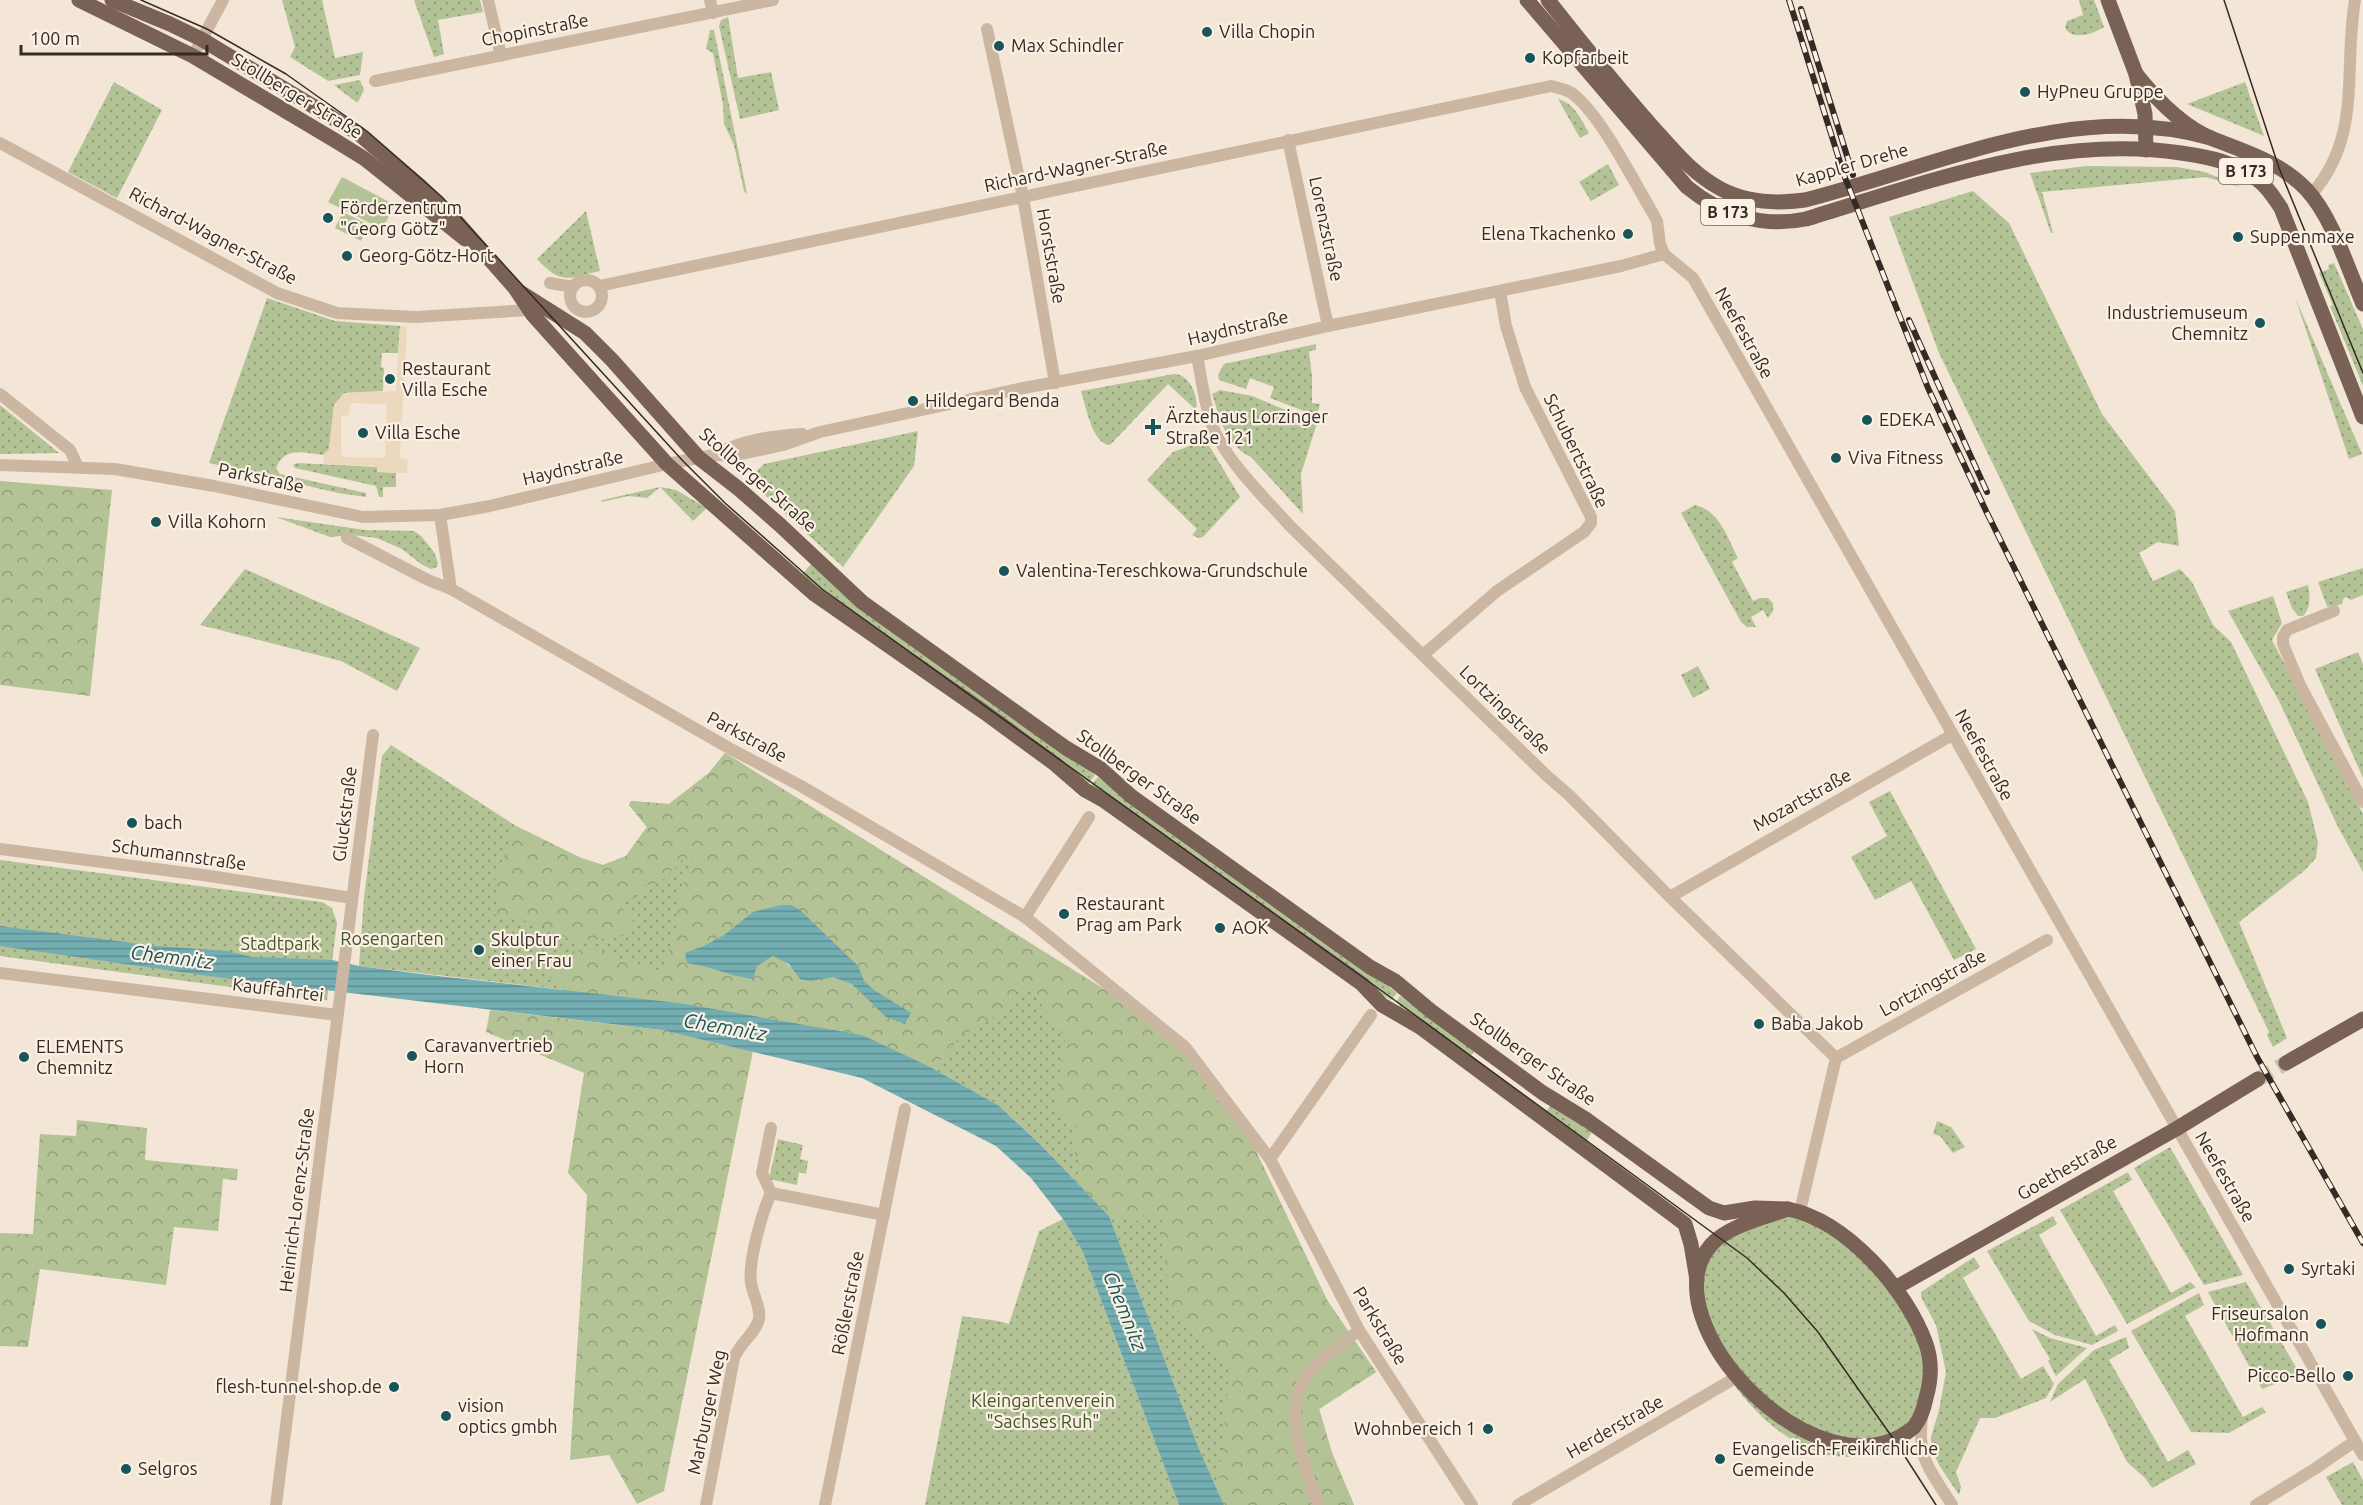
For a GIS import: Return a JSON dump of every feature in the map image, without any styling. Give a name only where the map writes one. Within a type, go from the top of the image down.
[{"type":"main road","name":"Stollberger Straße","points":[[78,0],[193,56],[365,159],[448,228],[479,249]]},
{"type":"main road","name":"Stollberger Straße","points":[[112,0],[201,39],[358,133],[428,193],[456,221],[515,288],[529,310],[667,464],[813,593],[984,712],[1055,764],[1085,790],[1103,800],[1362,984],[1382,1005],[1420,1027],[1685,1224],[1691,1244],[1698,1301],[1706,1335],[1730,1381],[1768,1423],[1790,1439]]},
{"type":"main road","name":"Kappler Drehe","points":[[1527,0],[1687,187],[1711,205],[1748,218],[1779,222],[1806,219],[1975,168],[2041,154],[2085,150],[2146,150]]},
{"type":"main road","name":"Kappler Drehe","points":[[1548,0],[1624,94],[1684,162],[1722,189],[1752,201],[1805,200],[2019,137],[2088,127],[2145,126],[2211,138]]},
{"type":"main road","points":[[2108,0],[2136,74],[2145,126],[2146,150]]},
{"type":"main road","points":[[2136,74],[2159,100],[2186,122],[2211,138]]},
{"type":"main road","name":"B 173","points":[[2211,138],[2244,149],[2279,168],[2311,195],[2327,223],[2363,304]]},
{"type":"main road","name":"B 173","points":[[2146,150],[2171,151],[2222,160],[2245,171],[2267,188],[2286,218],[2363,417]]},
{"type":"main road","name":"Stollberger Straße","points":[[515,288],[585,333],[706,457],[862,602],[1066,748],[1101,769],[1131,796],[1370,967],[1395,981],[1449,1025],[1543,1093],[1587,1120],[1709,1208],[1724,1213],[1755,1208],[1794,1210]]},
{"type":"main road","points":[[2286,1063],[2363,1019]]},
{"type":"main road","name":"Goethestraße","points":[[1895,1288],[2176,1129],[2258,1079]]},
{"type":"main road","points":[[1697,1280],[1703,1257],[1720,1237],[1744,1225],[1794,1210],[1828,1226],[1855,1244],[1895,1288],[1913,1315],[1927,1346],[1931,1382],[1922,1412],[1911,1431],[1883,1453],[1859,1458],[1819,1452]]},
{"type":"street","points":[[193,56],[223,0]]},
{"type":"street","points":[[488,0],[501,56]]},
{"type":"street","name":"Chopinstraße","points":[[375,81],[501,56],[711,6],[773,0]]},
{"type":"street","points":[[2311,195],[2326,179],[2346,135],[2350,96],[2352,16],[2355,0]]},
{"type":"street","name":"Horststraße","points":[[987,29],[1023,196],[1055,383]]},
{"type":"street","name":"Richard-Wagner-Straße","points":[[550,283],[573,287],[579,282],[588,280],[599,286],[1551,86],[1572,93],[1589,110],[1657,221],[1660,244],[1664,254]]},
{"type":"street","name":"Lorenzstraße","points":[[1288,140],[1328,326]]},
{"type":"street","name":"Richard-Wagner-Straße","points":[[0,143],[277,293],[337,313],[416,317],[529,310]]},
{"type":"street","name":"Haydnstraße","points":[[440,515],[490,506],[667,464],[706,457],[732,456],[783,445],[820,432],[1197,356],[1328,326],[1621,266],[1664,254]]},
{"type":"street","name":"Neefestraße","points":[[1664,254],[1693,278],[2363,1455]]},
{"type":"street","points":[[573,287],[570,294],[571,302],[577,309],[588,312],[596,309],[602,301],[603,293],[599,286]]},
{"type":"street","name":"Schubertstraße","points":[[1423,655],[1497,591],[1584,532],[1591,523],[1591,517],[1525,387],[1506,326],[1500,291]]},
{"type":"street","name":"Lortzingstraße","points":[[1197,356],[1209,415],[1216,433],[1227,452],[1255,488],[1290,526],[1569,795],[1836,1058],[2047,940]]},
{"type":"street","points":[[0,394],[70,450],[78,467]]},
{"type":"street","name":"Parkstraße","points":[[0,465],[115,469],[203,484],[363,517],[440,515]]},
{"type":"street","points":[[440,515],[451,589]]},
{"type":"street","name":"Parkstraße","points":[[347,538],[428,580],[451,589],[709,737],[801,786],[1025,917],[1185,1047],[1270,1159],[1359,1330],[1472,1505]]},
{"type":"street","points":[[2334,611],[2287,630],[2283,637],[2283,644],[2300,685],[2363,802]]},
{"type":"street","name":"Gluckstraße","points":[[352,898],[373,735]]},
{"type":"street","name":"Mozartstraße","points":[[1670,897],[1952,735]]},
{"type":"street","points":[[1025,917],[1089,818]]},
{"type":"street","name":"Schumannstraße","points":[[0,849],[203,875],[352,898]]},
{"type":"street","name":"Heinrich-Lorenz-Straße","points":[[276,1505],[352,898]]},
{"type":"street","name":"Kauffahrtei","points":[[0,973],[337,1015]]},
{"type":"street","points":[[1270,1159],[1371,1015]]},
{"type":"street","points":[[1794,1210],[1836,1058]]},
{"type":"street","name":"Rößlerstraße","points":[[825,1505],[905,1109]]},
{"type":"street","points":[[771,1128],[762,1173],[771,1193],[884,1215]]},
{"type":"street","name":"Marburger Weg","points":[[706,1505],[734,1358],[738,1348],[758,1323],[760,1314],[751,1285],[751,1274],[763,1211],[771,1193]]},
{"type":"street","points":[[1318,1505],[1296,1433],[1295,1399],[1304,1380],[1359,1330]]},
{"type":"street","name":"Herderstraße","points":[[1518,1505],[1730,1381]]},
{"type":"street","points":[[1922,1412],[1919,1438],[1922,1458],[1952,1505]]},
{"type":"street","points":[[2256,1505],[2355,1441]]},
{"type":"green space","points":[[282,0],[322,0],[335,58],[363,52],[360,75],[328,81],[290,57],[295,47]]},
{"type":"green space","points":[[414,0],[480,0],[483,12],[438,20],[444,54],[434,57]]},
{"type":"green space","points":[[2079,0],[2094,0],[2104,27],[2084,35],[2073,34],[2065,28],[2067,21],[2083,15]]},
{"type":"green space","points":[[728,17],[738,78],[771,72],[779,110],[740,119],[719,26],[721,20]]},
{"type":"green space","points":[[710,30],[714,30],[747,194],[744,191],[734,145],[724,124],[723,105],[713,53],[706,49]]},
{"type":"green space","points":[[360,80],[364,90],[358,102],[334,85]]},
{"type":"green space","points":[[114,82],[162,110],[117,198],[68,172]]},
{"type":"green space","points":[[2245,82],[2264,136],[2187,104]]},
{"type":"green space","points":[[1558,99],[1573,108],[1589,133],[1580,138]]},
{"type":"green space","points":[[1608,164],[1619,185],[1591,201],[1579,182]]},
{"type":"green space","points":[[2086,166],[2177,167],[2205,172],[2243,188],[2206,177],[2042,192],[2053,233],[2051,233],[2030,173]]},
{"type":"green space","points":[[342,177],[395,205],[382,229],[328,202]]},
{"type":"green space","points":[[1973,191],[2009,223],[2102,414],[2175,511],[2179,546],[2158,542],[2139,553],[2153,581],[2180,569],[2192,582],[2213,625],[2231,642],[2308,802],[2318,842],[2316,858],[2305,870],[2239,922],[2287,1038],[2273,1047],[2267,1035],[2269,1032],[1939,353],[1889,217]]},
{"type":"green space","points":[[586,211],[600,271],[566,278],[559,277],[537,259]]},
{"type":"green space","points":[[343,212],[369,225],[361,241],[335,228]]},
{"type":"green space","points":[[2334,263],[2363,329],[2363,386],[2319,273],[2329,269],[2328,265]]},
{"type":"green space","points":[[2295,297],[2362,454],[2349,459]]},
{"type":"green space","points":[[267,298],[335,321],[400,326],[398,353],[382,353],[383,391],[344,393],[334,405],[329,449],[323,455],[295,452],[284,456],[276,468],[280,474],[366,493],[366,497],[338,493],[209,463]]},
{"type":"green space","points":[[1316,344],[1316,350],[1309,351],[1312,403],[1320,404],[1317,416],[1270,398],[1274,387],[1250,378],[1246,389],[1219,380],[1218,375],[1224,364]]},
{"type":"green space","points":[[1174,374],[1184,378],[1192,387],[1196,398],[1196,410],[1168,384],[1110,445],[1099,438],[1094,431],[1081,391]]},
{"type":"green space","points":[[1220,390],[1252,396],[1317,423],[1301,474],[1303,514],[1251,457],[1235,445],[1225,431],[1212,394]]},
{"type":"green space","points":[[0,405],[59,453],[0,454]]},
{"type":"green space","points":[[918,431],[914,466],[843,567],[752,483],[756,472],[764,464]]},
{"type":"green space","points":[[1203,441],[1207,442],[1240,497],[1203,537],[1199,538],[1192,535],[1197,529],[1147,480],[1173,452]]},
{"type":"green space","points":[[297,463],[378,467],[378,472],[396,473],[396,487],[383,487],[383,497],[379,497],[376,486],[295,468],[293,465]]},
{"type":"green space","points":[[0,481],[112,490],[90,696],[0,685]]},
{"type":"green space","points":[[660,487],[676,490],[707,508],[693,521]]},
{"type":"green space","points":[[660,487],[647,498],[629,496],[601,502],[602,500]]},
{"type":"green space","points":[[1695,505],[1711,513],[1722,526],[1738,558],[1732,562],[1753,601],[1768,598],[1773,603],[1773,611],[1768,618],[1763,610],[1751,617],[1756,627],[1747,627],[1741,622],[1681,513]]},
{"type":"green space","points":[[276,517],[365,530],[414,531],[434,552],[437,567],[431,569],[402,549],[377,538],[352,535],[330,537]]},
{"type":"green space","points":[[813,562],[1088,769],[1095,775],[1089,783],[799,578]]},
{"type":"green space","points":[[2363,568],[2363,595],[2351,600],[2346,597],[2342,604],[2327,606],[2318,582]]},
{"type":"green space","points":[[245,569],[420,648],[397,691],[341,661],[200,625]]},
{"type":"green space","points":[[2308,585],[2309,605],[2303,616],[2298,616],[2286,592]]},
{"type":"green space","points":[[2273,596],[2282,623],[2272,640],[2363,814],[2363,872],[2338,827],[2279,701],[2228,611]]},
{"type":"green space","points":[[2358,652],[2363,664],[2363,778],[2315,669]]},
{"type":"green space","points":[[1698,666],[1710,689],[1693,698],[1681,675]]},
{"type":"green space","name":"Rosengarten","points":[[391,745],[516,826],[581,858],[603,865],[626,856],[647,827],[629,805],[631,801],[669,804],[709,773],[725,753],[1176,1034],[1234,1105],[1327,1300],[1376,1372],[1319,1409],[1332,1453],[1354,1505],[1224,1505],[1199,1449],[1109,1216],[1042,1146],[998,1105],[930,1067],[679,1003],[359,966],[364,897],[382,756]],"holes":[[[781,905],[800,910],[833,977],[764,960]]]},
{"type":"green space","points":[[725,753],[1176,1034],[1234,1105],[1327,1300],[1376,1372],[1319,1409],[1332,1453],[1354,1505],[1224,1505],[1218,1493],[1230,1364],[1170,1303],[1161,1229],[1166,1229],[1165,1222],[1150,1214],[1141,1216],[1139,1221],[1109,1216],[1075,1180],[1081,1166],[1071,1145],[1079,1130],[1055,1105],[1065,1038],[1035,995],[1025,987],[1013,993],[1011,1007],[961,1036],[933,1069],[862,1035],[679,1003],[565,991],[539,967],[545,954],[597,949],[637,966],[667,973],[667,956],[676,929],[678,896],[694,857],[683,859],[660,883],[643,886],[636,899],[622,897],[617,903],[633,919],[632,930],[623,936],[595,940],[571,940],[540,924],[495,915],[497,896],[495,879],[516,826],[581,858],[603,865],[626,856],[647,827],[629,805],[631,801],[669,804],[709,773]],"holes":[[[781,905],[800,910],[858,966],[864,981],[911,1014],[886,1017],[863,993],[842,979],[834,977],[807,979],[784,961],[773,956],[757,966],[753,979],[688,963],[685,953],[724,935],[753,912]]]},
{"type":"green space","points":[[1098,777],[1392,983],[1389,987],[1397,993],[1391,1000],[1385,996],[1382,1000],[1091,785]]},
{"type":"green space","points":[[1890,791],[1976,949],[1954,960],[1911,881],[1875,900],[1851,857],[1887,836],[1869,802]]},
{"type":"green space","name":"Stadtpark","points":[[0,860],[322,902],[332,908],[337,923],[327,1000],[0,956]]},
{"type":"green space","points":[[1400,996],[1476,1048],[1469,1059],[1397,1010],[1400,1005],[1396,1002]]},
{"type":"green space","points":[[490,1010],[662,1030],[753,1051],[664,1491],[637,1504],[609,1455],[570,1460],[587,1195],[568,1173],[584,1073],[486,1032]]},
{"type":"green space","points":[[1552,1104],[1593,1130],[1584,1146],[1544,1114]]},
{"type":"green space","points":[[77,1120],[147,1128],[145,1160],[238,1169],[237,1180],[223,1179],[218,1231],[174,1227],[166,1285],[40,1269],[28,1347],[0,1346],[0,1233],[33,1234],[40,1134],[76,1136]]},
{"type":"green space","points":[[1937,1121],[1951,1127],[1965,1147],[1953,1153],[1940,1136],[1933,1134]]},
{"type":"green space","points":[[778,1139],[803,1145],[800,1159],[808,1161],[806,1174],[799,1172],[797,1185],[769,1179]]},
{"type":"green space","points":[[2170,1147],[2243,1275],[2204,1285],[2134,1168]]},
{"type":"green space","points":[[2128,1172],[2132,1180],[2113,1191],[2171,1293],[2190,1282],[2196,1287],[2127,1324],[2060,1210]]},
{"type":"green space","points":[[1788,1209],[1855,1244],[1913,1315],[1931,1381],[1907,1431],[1899,1442],[1886,1450],[1861,1456],[1833,1456],[1805,1447],[1779,1431],[1755,1410],[1734,1384],[1717,1357],[1705,1330],[1698,1298],[1711,1245]]},
{"type":"green space","points":[[2053,1216],[2057,1224],[2039,1235],[2096,1336],[2115,1325],[2118,1331],[2092,1345],[2055,1335],[2029,1321],[1987,1251]]},
{"type":"green space","name":"Kleingartenverein \"Sachses Ruh\"","points":[[1063,1219],[1082,1250],[1179,1505],[925,1505],[962,1316],[1009,1324],[1039,1231]]},
{"type":"green space","points":[[1974,1257],[1980,1267],[1963,1278],[2021,1379],[2043,1366],[2054,1384],[2046,1398],[1995,1418],[1980,1418],[1956,1472],[1961,1487],[1959,1495],[1939,1465],[1931,1447],[1931,1437],[1946,1372],[1936,1325],[1921,1297],[1921,1292]]},
{"type":"green space","points":[[2246,1282],[2300,1374],[2262,1389],[2208,1292]]},
{"type":"green space","points":[[2199,1293],[2204,1305],[2185,1316],[2243,1417],[2262,1407],[2266,1412],[2229,1433],[2191,1432],[2131,1331]]},
{"type":"green space","points":[[2032,1329],[2050,1338],[2087,1348],[2056,1376],[2048,1361],[2050,1359]]},
{"type":"green space","points":[[2126,1337],[2129,1348],[2109,1360],[2168,1462],[2188,1450],[2196,1464],[2152,1488],[2145,1478],[2127,1462],[2085,1379],[2050,1402],[2058,1384],[2094,1350]]},
{"type":"green space","points":[[2353,1462],[2363,1480],[2363,1505],[2342,1505],[2326,1477]]},
{"type":"shaded area","points":[[400,326],[407,326],[400,458],[408,459],[407,473],[377,472],[377,467],[324,464],[323,455],[329,449],[334,405],[344,393],[396,391]],"holes":[[[353,403],[387,404],[385,458],[341,455],[341,416],[349,415],[349,407]]]},
{"type":"water","points":[[781,905],[791,905],[800,910],[858,966],[864,981],[874,990],[911,1013],[905,1024],[886,1017],[852,984],[833,977],[810,981],[800,979],[789,964],[773,956],[757,966],[753,979],[687,963],[685,953],[724,935],[753,912]]},
{"type":"water","name":"Chemnitz","points":[[0,926],[156,946],[227,951],[252,957],[332,960],[359,966],[429,975],[679,1003],[862,1035],[930,1067],[998,1105],[1042,1146],[1109,1216],[1199,1449],[1224,1505],[1179,1505],[1082,1250],[1063,1219],[1031,1178],[996,1146],[862,1078],[662,1030],[216,977],[0,946]]},
{"type":"tunnel","points":[[2258,1079],[2286,1063]]},
{"type":"tram line","points":[[141,0],[207,29],[286,74],[368,132],[442,197],[683,461],[725,503],[822,589],[1393,999],[1747,1258],[1784,1293],[1818,1332],[1897,1444],[1936,1505]]},
{"type":"tram line","points":[[2224,0],[2279,168],[2363,373]]},
{"type":"railway","points":[[1789,0],[1844,175],[1928,388],[1987,513],[2257,1057],[2363,1243]]},
{"type":"railway","points":[[1801,9],[1853,175]]},
{"type":"railway","points":[[1909,320],[1987,492]]},
{"type":"place","name":"Villa Chopin","points":[[1207,32]]},
{"type":"place","name":"Max Schindler","points":[[999,46]]},
{"type":"place","name":"Kopfarbeit","points":[[1530,58]]},
{"type":"place","name":"HyPneu Gruppe","points":[[2025,92]]},
{"type":"place","name":"Förderzentrum \"Georg Götz\"","points":[[328,218]]},
{"type":"place","name":"Elena Tkachenko","points":[[1628,234]]},
{"type":"place","name":"Suppenmaxe","points":[[2238,237]]},
{"type":"place","name":"Georg-Götz-Hort","points":[[347,256]]},
{"type":"place","name":"Industriemuseum Chemnitz","points":[[2260,323]]},
{"type":"place","name":"Restaurant Villa Esche","points":[[390,379]]},
{"type":"place","name":"Hildegard Benda","points":[[913,401]]},
{"type":"place","name":"EDEKA","points":[[1867,420]]},
{"type":"place","name":"Ärztehaus Lorzinger Straße 121","points":[[1153,427]]},
{"type":"place","name":"Villa Esche","points":[[363,433]]},
{"type":"place","name":"Viva Fitness","points":[[1836,458]]},
{"type":"place","name":"Villa Kohorn","points":[[156,522]]},
{"type":"place","name":"Valentina-Tereschkowa-Grundschule","points":[[1004,571]]},
{"type":"place","name":"bach","points":[[132,823]]},
{"type":"place","name":"Restaurant Prag am Park","points":[[1064,914]]},
{"type":"place","name":"AOK","points":[[1220,928]]},
{"type":"place","name":"Skulptur einer Frau","points":[[479,950]]},
{"type":"place","name":"Baba Jakob","points":[[1759,1024]]},
{"type":"place","name":"Caravanvertrieb Horn","points":[[412,1056]]},
{"type":"place","name":"ELEMENTS Chemnitz","points":[[24,1057]]},
{"type":"place","name":"Syrtaki","points":[[2289,1269]]},
{"type":"place","name":"Friseursalon Hofmann","points":[[2321,1324]]},
{"type":"place","name":"Picco-Bello","points":[[2348,1376]]},
{"type":"place","name":"flesh-tunnel-shop.de","points":[[394,1387]]},
{"type":"place","name":"vision optics gmbh","points":[[446,1416]]},
{"type":"place","name":"Wohnbereich 1","points":[[1488,1429]]},
{"type":"place","name":"Evangelisch-Freikirchliche Gemeinde","points":[[1720,1459]]},
{"type":"place","name":"Selgros","points":[[126,1469]]}]
